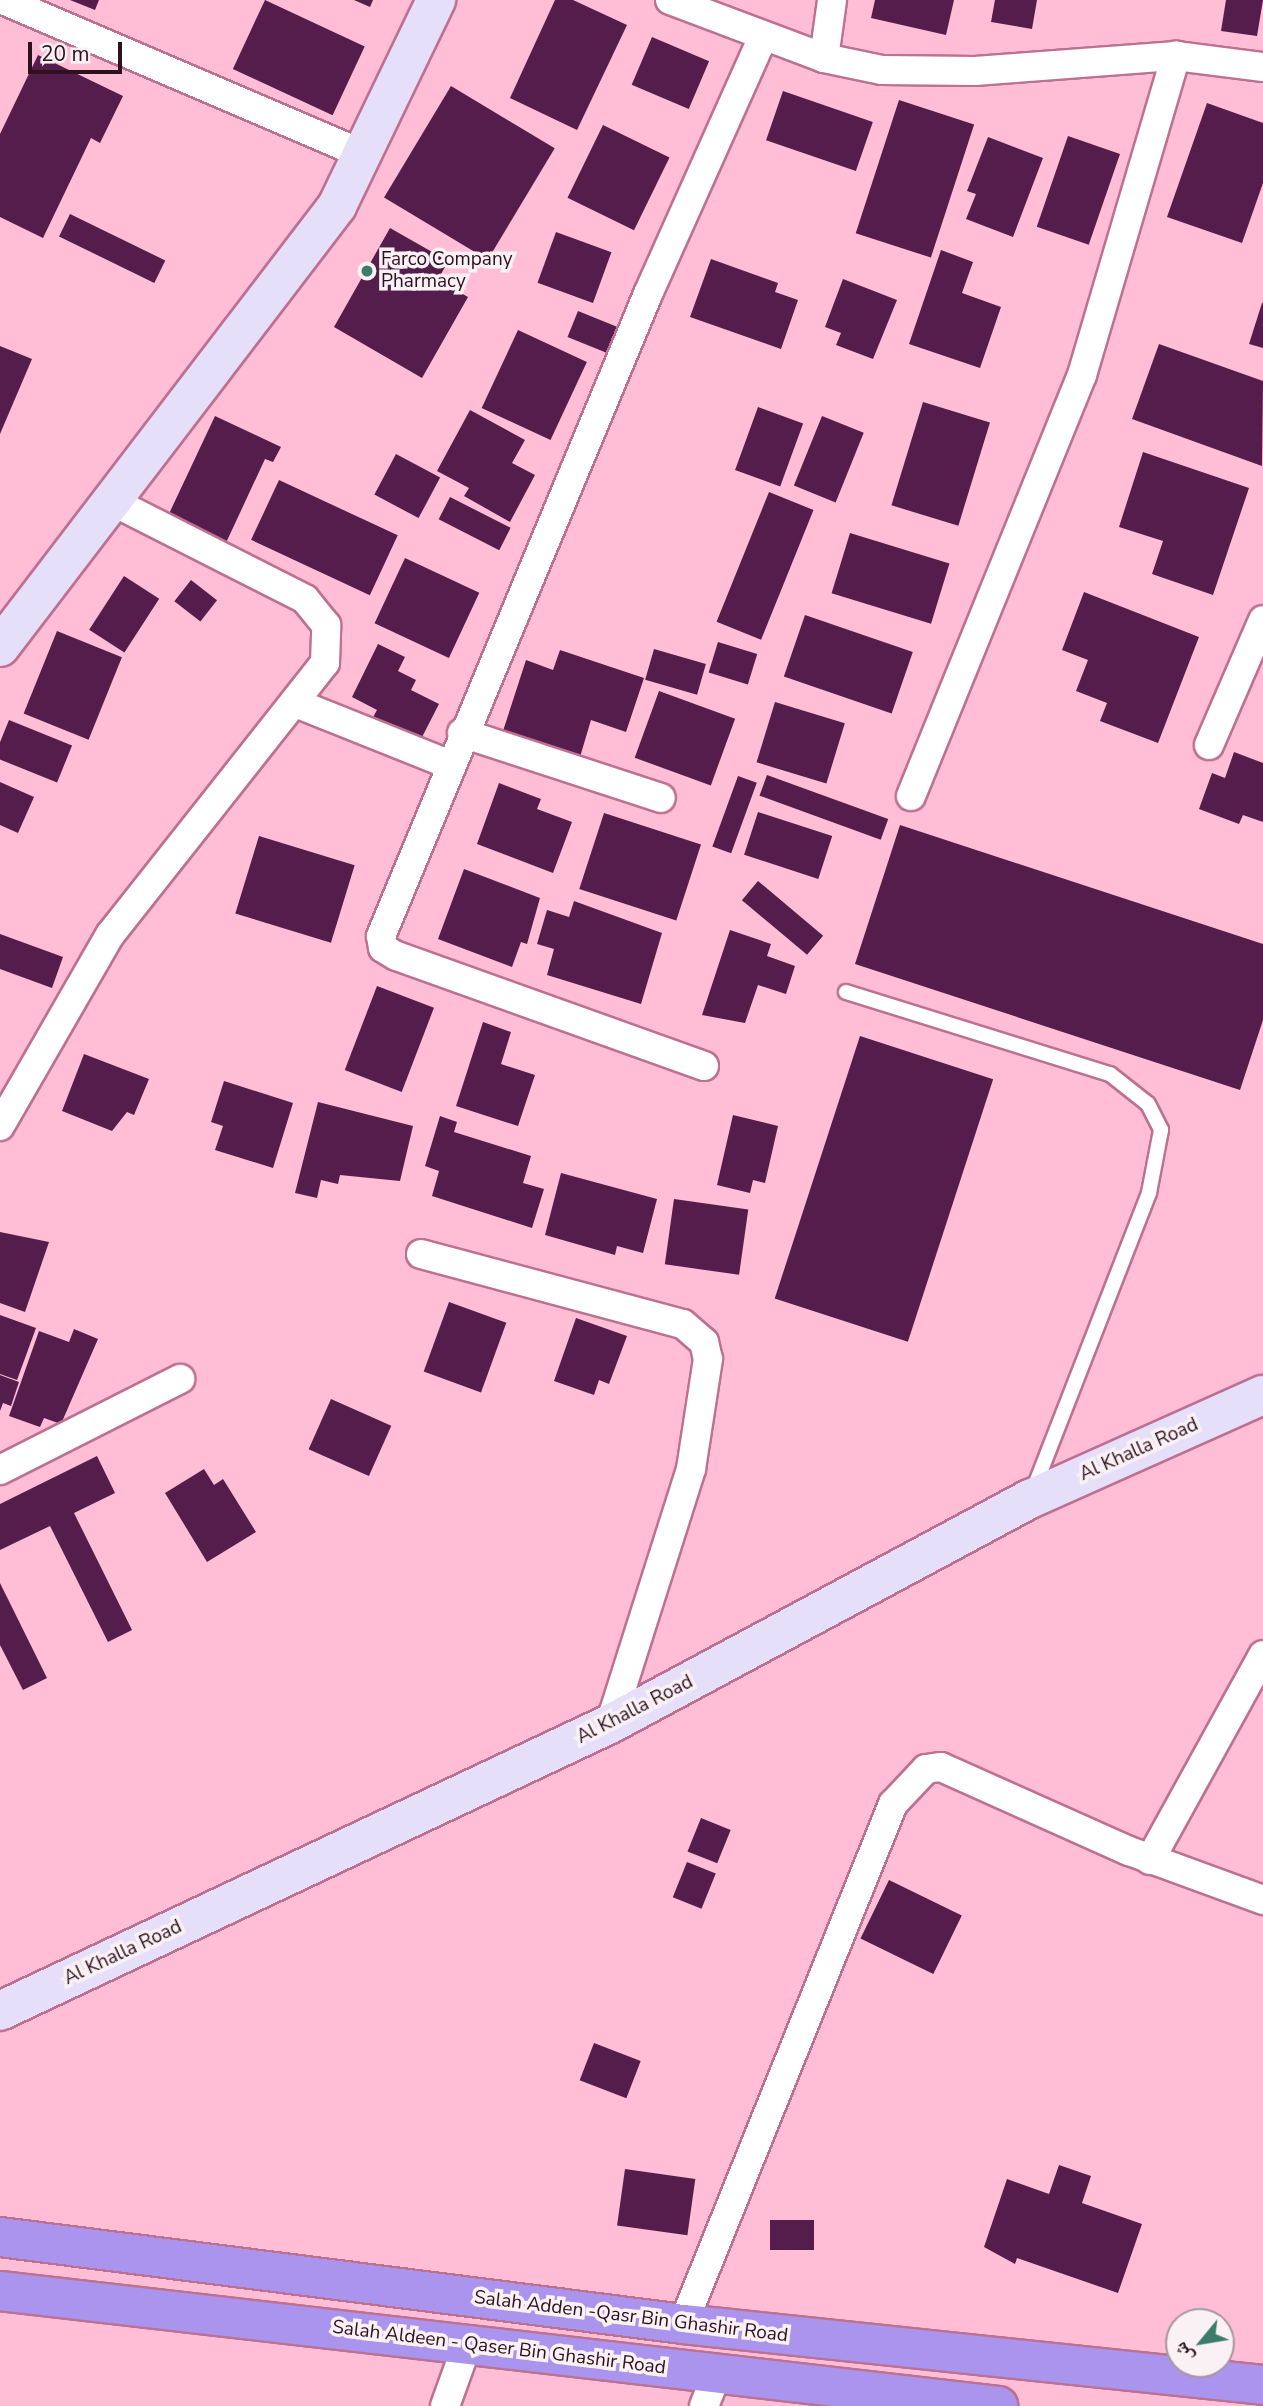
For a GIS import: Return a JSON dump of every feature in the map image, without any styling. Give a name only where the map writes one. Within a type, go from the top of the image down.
[{"type":"highway","name":"Salah Adden -Qasr Bin Ghashir Road","points":[[0,2237],[683,2325],[1263,2385]]},
{"type":"highway","name":"Salah Aldeen - Qaser Bin Ghashir Road","points":[[0,2291],[467,2345],[711,2390],[989,2406]]},
{"type":"street","points":[[3,0],[362,154]]},
{"type":"street","points":[[0,647],[114,502],[337,205],[436,0]]},
{"type":"street","points":[[670,0],[824,58],[882,70],[975,71],[1176,56],[1263,67]]},
{"type":"street","points":[[824,58],[832,0]]},
{"type":"street","points":[[704,1066],[383,947],[385,926],[448,764],[763,37]]},
{"type":"street","points":[[911,796],[1082,375],[1176,56]]},
{"type":"street","points":[[0,1126],[110,935],[321,674],[329,640],[312,606],[114,502]]},
{"type":"street","points":[[1209,745],[1263,620]]},
{"type":"street","points":[[298,704],[448,764]]},
{"type":"street","points":[[462,733],[661,799]]},
{"type":"street","points":[[421,1254],[683,1324],[704,1342],[708,1359],[691,1469],[610,1724]]},
{"type":"street","points":[[0,1470],[180,1379]]},
{"type":"street","name":"Al Khalla Road","points":[[0,2011],[610,1724],[1030,1499],[1263,1395]]},
{"type":"street","points":[[1150,1860],[1263,1655]]},
{"type":"street","points":[[683,2325],[893,1804],[912,1779],[941,1767],[1150,1860],[1263,1900]]},
{"type":"street","points":[[445,2406],[467,2345]]},
{"type":"lane","points":[[846,992],[1110,1074],[1148,1104],[1161,1130],[1149,1193],[1030,1499]]},
{"type":"building","points":[[70,0],[99,0],[95,10]]},
{"type":"building","points":[[265,0],[365,46],[333,115],[233,69]]},
{"type":"building","points":[[354,0],[373,0],[370,7]]},
{"type":"building","points":[[555,0],[573,0],[627,25],[577,130],[510,98]]},
{"type":"building","points":[[875,0],[954,0],[946,35],[871,18]]},
{"type":"building","points":[[995,0],[1037,0],[1032,29],[991,22]]},
{"type":"building","points":[[1226,0],[1263,0],[1257,36],[1221,31]]},
{"type":"building","points":[[652,37],[709,61],[689,109],[632,85]]},
{"type":"building","points":[[38,55],[123,96],[100,143],[91,138],[43,238],[0,217],[0,134]]},
{"type":"building","points":[[451,86],[555,148],[488,260],[384,197]]},
{"type":"building","points":[[783,91],[873,122],[856,171],[766,140]]},
{"type":"building","points":[[899,100],[974,124],[931,258],[856,233]]},
{"type":"building","points":[[1207,103],[1263,123],[1263,183],[1242,243],[1167,217]]},
{"type":"building","points":[[603,125],[670,157],[634,230],[567,198]]},
{"type":"building","points":[[1068,136],[1120,154],[1089,245],[1037,227]]},
{"type":"building","points":[[988,137],[1043,158],[1013,237],[966,219],[976,194],[967,191]]},
{"type":"building","points":[[70,214],[165,260],[154,283],[59,236]]},
{"type":"building","points":[[390,228],[448,261],[438,280],[468,297],[422,378],[334,327]]},
{"type":"building","points":[[556,232],[611,252],[593,303],[538,283]]},
{"type":"building","points":[[941,250],[973,262],[962,293],[1001,307],[980,368],[909,344]]},
{"type":"building","points":[[711,259],[778,283],[775,292],[798,300],[781,349],[690,317]]},
{"type":"building","points":[[843,279],[897,300],[873,359],[836,345],[841,333],[825,327]]},
{"type":"building","points":[[1263,303],[1263,348],[1249,344]]},
{"type":"building","points":[[578,311],[617,327],[606,353],[568,337]]},
{"type":"building","points":[[518,330],[587,362],[551,440],[482,408]]},
{"type":"building","points":[[1159,344],[1263,381],[1262,466],[1132,419]]},
{"type":"building","points":[[0,346],[32,359],[0,434]]},
{"type":"building","points":[[923,402],[990,422],[958,526],[891,505]]},
{"type":"building","points":[[758,407],[803,423],[780,486],[735,470]]},
{"type":"building","points":[[470,410],[525,440],[512,463],[535,475],[510,522],[464,496],[469,488],[437,471]]},
{"type":"building","points":[[215,416],[281,447],[273,462],[265,459],[225,545],[167,518]]},
{"type":"building","points":[[822,416],[864,433],[836,502],[794,486]]},
{"type":"building","points":[[1143,452],[1249,488],[1213,595],[1152,574],[1163,541],[1119,527]]},
{"type":"building","points":[[396,454],[440,477],[419,518],[374,495]]},
{"type":"building","points":[[279,480],[398,535],[370,595],[251,540]]},
{"type":"building","points":[[769,492],[814,510],[761,640],[717,622]]},
{"type":"building","points":[[450,497],[511,528],[499,550],[439,519]]},
{"type":"building","points":[[850,533],[949,563],[931,624],[832,593]]},
{"type":"building","points":[[405,558],[479,593],[449,658],[375,623]]},
{"type":"building","points":[[124,576],[159,599],[124,653],[89,630]]},
{"type":"building","points":[[191,580],[217,600],[200,622],[174,601]]},
{"type":"building","points":[[1084,592],[1199,637],[1158,743],[1100,721],[1107,703],[1076,691],[1088,660],[1062,650]]},
{"type":"building","points":[[805,615],[913,652],[892,714],[784,676]]},
{"type":"building","points":[[57,631],[122,657],[89,740],[24,714]]},
{"type":"building","points":[[718,642],[757,654],[748,685],[709,673]]},
{"type":"building","points":[[378,644],[405,657],[398,671],[416,680],[411,690],[439,704],[419,743],[372,719],[377,710],[352,697]]},
{"type":"building","points":[[654,649],[706,664],[697,695],[645,680]]},
{"type":"building","points":[[560,650],[644,678],[626,732],[591,720],[580,757],[503,731],[526,660],[553,670]]},
{"type":"building","points":[[659,691],[735,719],[711,785],[635,758]]},
{"type":"building","points":[[775,702],[845,723],[826,784],[757,762]]},
{"type":"building","points":[[9,720],[72,745],[57,783],[0,760],[0,742]]},
{"type":"building","points":[[1234,752],[1263,763],[1263,822],[1243,815],[1239,824],[1199,809],[1212,773],[1225,778]]},
{"type":"building","points":[[767,775],[888,819],[881,840],[759,796]]},
{"type":"building","points":[[738,776],[757,783],[731,853],[712,846]]},
{"type":"building","points":[[0,782],[34,797],[18,833],[0,825]]},
{"type":"building","points":[[499,783],[541,799],[537,809],[572,822],[553,873],[477,844]]},
{"type":"building","points":[[758,812],[832,836],[818,879],[744,855]]},
{"type":"building","points":[[604,813],[701,845],[676,921],[579,889]]},
{"type":"building","points":[[900,825],[1263,944],[1263,1020],[1240,1090],[855,964]]},
{"type":"building","points":[[259,836],[355,865],[331,943],[235,913]]},
{"type":"building","points":[[464,869],[540,898],[527,944],[521,942],[512,967],[438,939]]},
{"type":"building","points":[[758,881],[823,936],[807,955],[742,900]]},
{"type":"building","points":[[574,901],[662,933],[641,1004],[547,975],[554,949],[537,944],[547,910],[569,917]]},
{"type":"building","points":[[730,930],[771,944],[767,956],[795,966],[786,994],[758,985],[745,1023],[702,1015]]},
{"type":"building","points":[[0,934],[63,957],[52,988],[0,969]]},
{"type":"building","points":[[377,986],[434,1008],[402,1092],[345,1070]]},
{"type":"building","points":[[483,1022],[511,1032],[501,1064],[535,1075],[518,1126],[456,1106]]},
{"type":"building","points":[[860,1036],[993,1079],[908,1342],[775,1298]]},
{"type":"building","points":[[84,1054],[149,1079],[134,1115],[127,1112],[112,1131],[62,1111]]},
{"type":"building","points":[[224,1081],[293,1103],[273,1168],[215,1150],[223,1126],[211,1122]]},
{"type":"building","points":[[318,1102],[413,1126],[400,1181],[340,1175],[338,1184],[321,1180],[317,1198],[295,1193]]},
{"type":"building","points":[[733,1115],[778,1126],[765,1183],[753,1180],[750,1193],[717,1185]]},
{"type":"building","points":[[440,1116],[457,1122],[454,1132],[531,1156],[523,1183],[544,1189],[532,1228],[432,1196],[439,1171],[425,1166]]},
{"type":"building","points":[[561,1173],[657,1199],[643,1253],[617,1246],[615,1255],[545,1235]]},
{"type":"building","points":[[674,1199],[748,1209],[739,1275],[665,1264]]},
{"type":"building","points":[[0,1232],[49,1242],[25,1312],[0,1303]]},
{"type":"building","points":[[449,1302],[506,1323],[481,1392],[424,1372]]},
{"type":"building","points":[[0,1315],[36,1328],[17,1380],[0,1374]]},
{"type":"building","points":[[576,1318],[627,1336],[609,1384],[599,1380],[594,1395],[554,1381]]},
{"type":"building","points":[[74,1329],[98,1339],[61,1424],[44,1418],[40,1427],[9,1416],[39,1331],[69,1342]]},
{"type":"building","points":[[0,1375],[19,1382],[11,1406],[3,1403],[0,1411]]},
{"type":"building","points":[[331,1399],[391,1426],[369,1476],[309,1449]]},
{"type":"building","points":[[97,1456],[115,1493],[74,1513],[132,1630],[108,1642],[50,1526],[0,1550],[0,1504]]},
{"type":"building","points":[[204,1469],[214,1485],[223,1479],[256,1532],[207,1562],[165,1493]]},
{"type":"building","points":[[0,1583],[47,1678],[23,1690],[0,1645]]},
{"type":"building","points":[[701,1818],[731,1830],[717,1863],[688,1851]]},
{"type":"building","points":[[687,1862],[716,1874],[702,1909],[673,1897]]},
{"type":"building","points":[[889,1880],[962,1916],[933,1974],[861,1938]]},
{"type":"building","points":[[594,2043],[641,2061],[626,2098],[580,2080]]},
{"type":"building","points":[[1059,2165],[1091,2176],[1082,2203],[1142,2224],[1118,2293],[1017,2258],[1015,2264],[984,2247],[1007,2179],[1049,2194]]},
{"type":"building","points":[[625,2169],[695,2179],[687,2235],[617,2225]]},
{"type":"building","points":[[770,2220],[814,2220],[814,2250],[770,2250]]},
{"type":"place","name":"Farco Company Pharmacy","points":[[367,271]]}]
